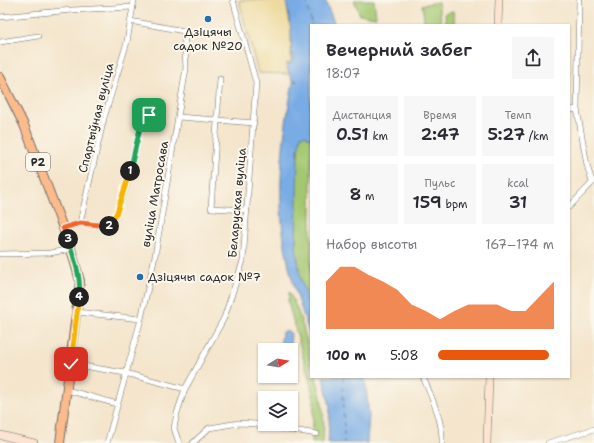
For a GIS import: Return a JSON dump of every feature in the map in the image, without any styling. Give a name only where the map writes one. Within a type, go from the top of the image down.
[{"type":"main road","points":[[498,24],[499,0]]},
{"type":"main road","name":"Р2","points":[[0,77],[24,125],[71,249],[80,281],[71,364],[60,443]]},
{"type":"main road","points":[[487,443],[489,378]]},
{"type":"main road","points":[[0,435],[34,443]]},
{"type":"street","name":"Спартыўная вуліца","points":[[80,223],[104,118],[127,42],[134,0]]},
{"type":"street","name":"Беларуская вуліца","points":[[179,443],[174,428],[185,389],[224,318],[243,262],[254,124],[255,79],[233,0]]},
{"type":"street","points":[[570,206],[593,182],[587,166],[577,109],[579,0]]},
{"type":"street","points":[[0,17],[133,6]]},
{"type":"street","name":"вуліца Матросава","points":[[107,443],[155,256],[186,68],[184,31],[130,21]]},
{"type":"street","points":[[0,42],[38,36]]},
{"type":"street","points":[[220,79],[211,208],[247,210]]},
{"type":"street","points":[[570,110],[577,109]]},
{"type":"street","points":[[63,228],[80,223],[111,226],[126,187],[141,124],[149,115]]},
{"type":"street","points":[[178,117],[254,124]]},
{"type":"street","points":[[0,254],[50,254],[71,249]]},
{"type":"street","points":[[77,312],[140,319]]},
{"type":"street","points":[[71,364],[125,373],[185,389]]},
{"type":"street","points":[[424,378],[443,433],[442,443]]},
{"type":"street","points":[[67,390],[117,404]]},
{"type":"street","points":[[193,443],[209,428],[240,423],[256,424],[317,434]]},
{"type":"street","points":[[548,443],[594,429]]},
{"type":"green space","points":[[354,0],[374,0],[376,17],[360,15]]},
{"type":"green space","points":[[438,2],[442,24],[425,24],[422,5]]},
{"type":"green space","points":[[453,11],[455,24],[446,24],[445,13]]},
{"type":"green space","points":[[305,135],[310,138],[310,304],[304,292],[299,273],[296,251],[296,179],[299,142],[301,136]]},
{"type":"green space","points":[[289,292],[298,311],[305,333],[310,362],[310,378],[316,378],[320,394],[324,417],[323,443],[312,443],[314,398],[288,302]]},
{"type":"sand","points":[[239,0],[286,0],[291,30],[291,64],[288,63],[289,74],[258,73]]},
{"type":"water","points":[[286,0],[325,0],[335,24],[310,24],[310,138],[305,135],[301,136],[298,150],[296,246],[300,275],[310,304],[310,336],[289,267],[283,235],[281,213],[281,169],[283,147],[293,82],[298,81],[292,80],[286,64],[292,63],[291,30]]},
{"type":"water","points":[[285,331],[291,333],[290,343],[280,343],[282,332]]},
{"type":"water","points":[[323,378],[365,378],[369,416],[367,443],[328,443],[330,406]]},
{"type":"ferry route","points":[[306,0],[312,24]]},
{"type":"ferry route","points":[[343,378],[344,443]]},
{"type":"place","name":"Дзіцячы садок №20","points":[[208,19]]},
{"type":"place","name":"Дзіцячы садок №7","points":[[140,277]]},
{"type":"route","points":[[71,364],[80,294],[80,281],[71,249],[63,228],[80,223],[103,227],[111,226],[126,187],[141,124],[149,115]]}]
